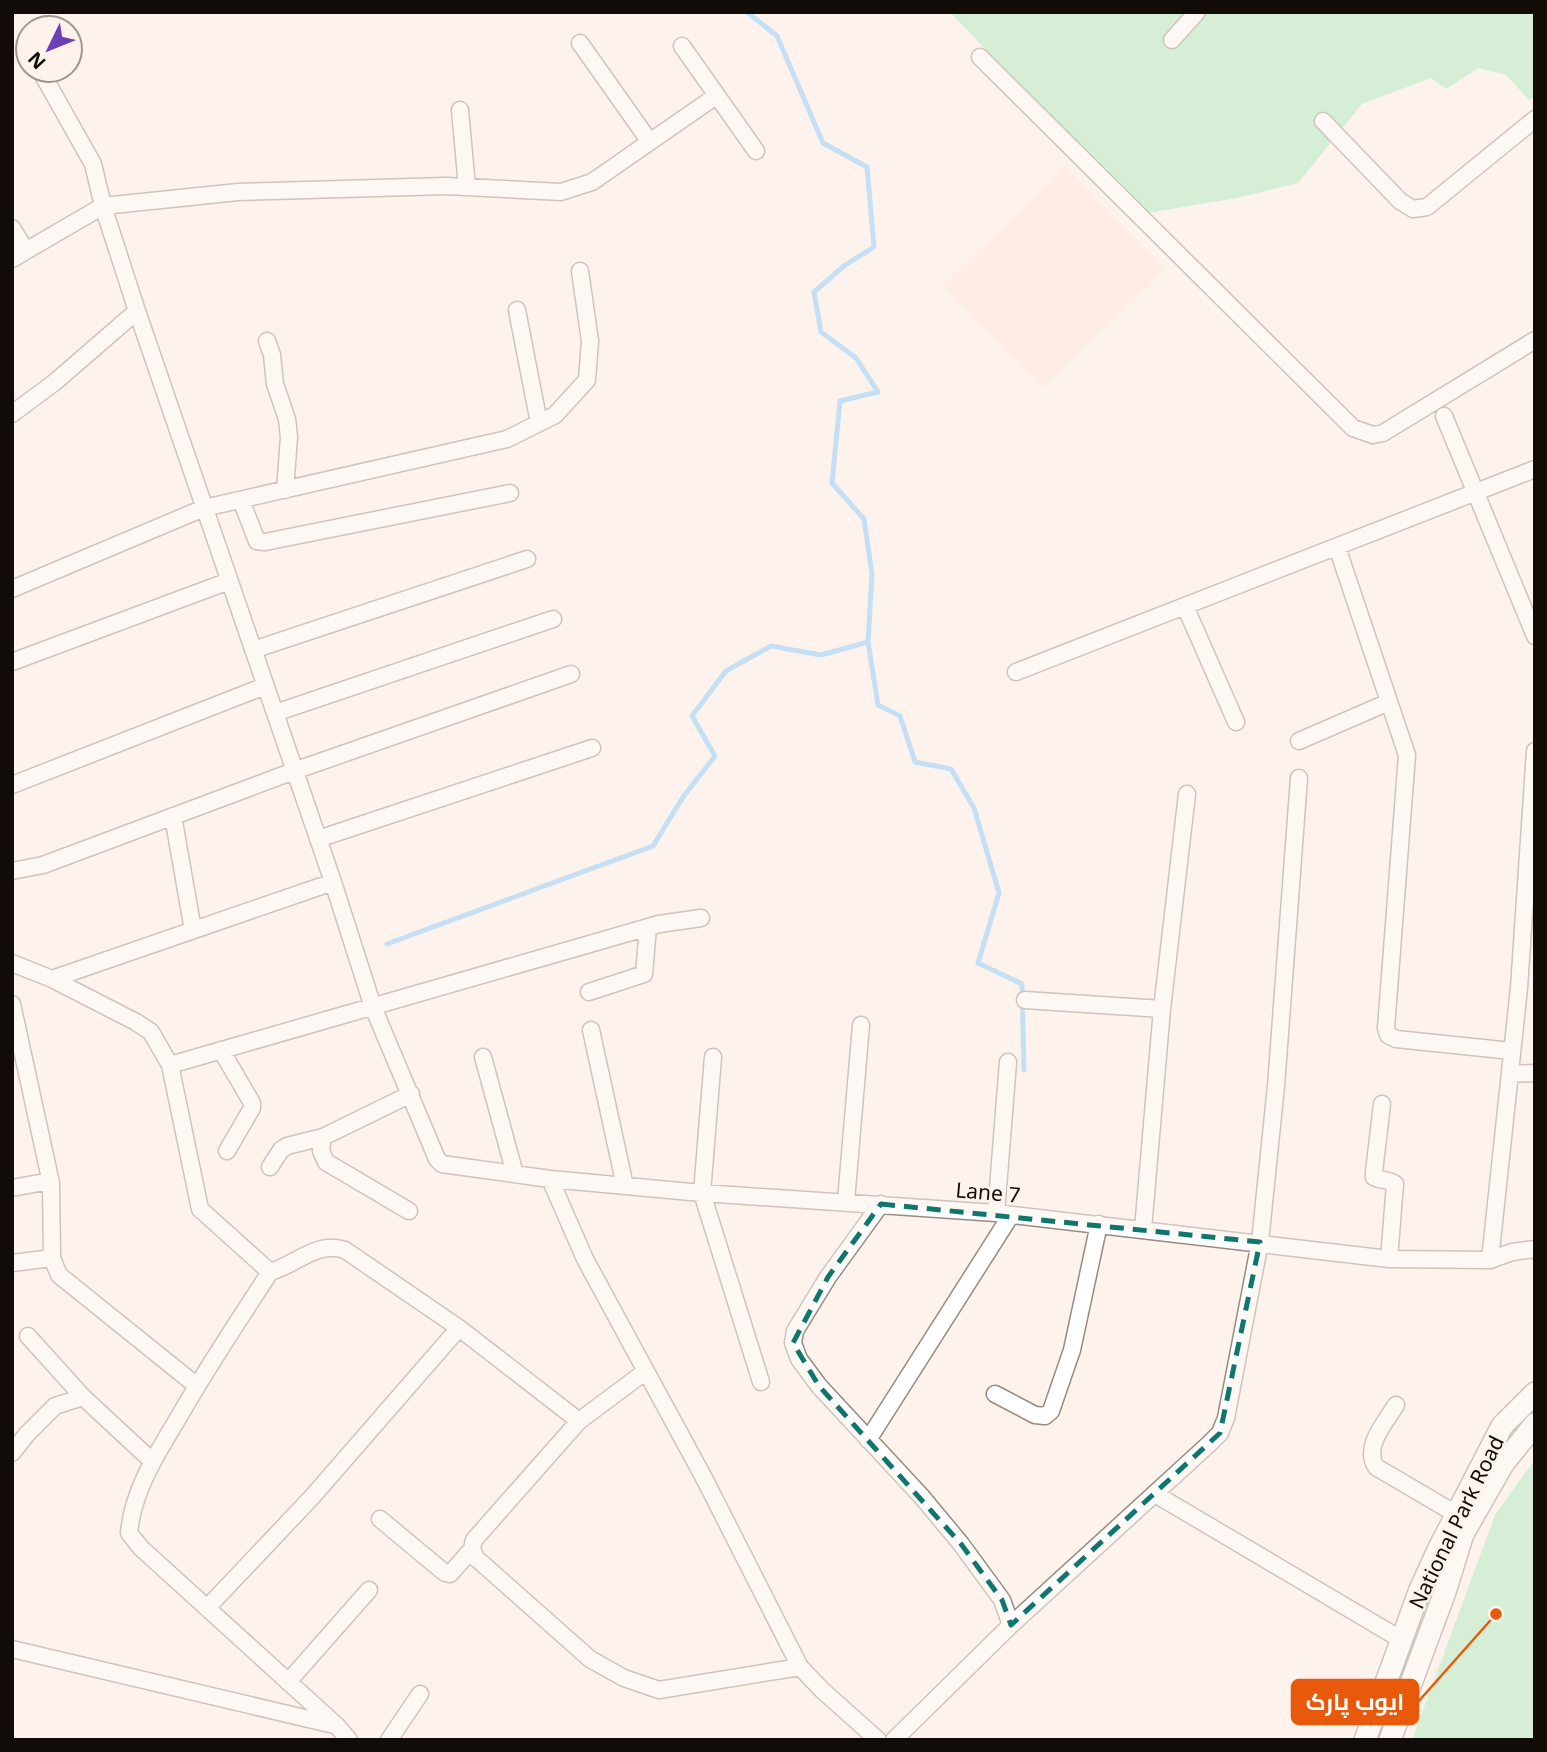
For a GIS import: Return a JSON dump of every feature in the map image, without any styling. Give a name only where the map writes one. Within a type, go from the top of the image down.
[{"type":"main road","name":"National Park Road","points":[[1390,1740],[1447,1554],[1456,1514],[1502,1426],[1535,1393]]},
{"type":"main road","name":"National Park Road","points":[[1365,1740],[1402,1640],[1447,1554],[1463,1534],[1503,1464],[1535,1424]]},
{"type":"street","points":[[1172,40],[1197,12]]},
{"type":"street","points":[[580,43],[650,142]]},
{"type":"street","points":[[682,46],[755,151]]},
{"type":"street","points":[[980,57],[1353,428],[1366,434],[1383,433],[1535,340]]},
{"type":"street","points":[[48,84],[93,164],[103,206],[136,311],[333,882],[373,1007],[411,1094],[323,1137],[287,1146],[281,1150],[270,1167]]},
{"type":"street","points":[[12,228],[19,255],[103,206],[238,192],[467,187],[561,192],[592,181],[716,96]]},
{"type":"street","points":[[460,110],[467,187]]},
{"type":"street","points":[[1323,121],[1400,201],[1413,209],[1427,207],[1535,119]]},
{"type":"street","points":[[12,589],[204,508],[507,439],[555,415],[587,380],[590,341],[580,271]]},
{"type":"street","points":[[517,310],[538,423]]},
{"type":"street","points":[[12,414],[55,382],[136,311]]},
{"type":"street","points":[[267,341],[272,355],[275,384],[287,419],[289,437],[285,490]]},
{"type":"street","points":[[1444,416],[1535,636]]},
{"type":"street","points":[[1016,671],[1535,469]]},
{"type":"street","points":[[242,500],[257,541],[265,542],[510,493]]},
{"type":"street","points":[[1337,547],[1407,755],[1386,1028],[1388,1035],[1396,1039],[1512,1051]]},
{"type":"street","points":[[253,650],[527,559]]},
{"type":"street","points":[[12,662],[229,581]]},
{"type":"street","points":[[1185,606],[1236,722]]},
{"type":"street","points":[[275,713],[553,619]]},
{"type":"street","points":[[12,871],[43,864],[294,771],[571,674]]},
{"type":"street","points":[[12,785],[265,687]]},
{"type":"street","points":[[1299,740],[1389,702]]},
{"type":"street","points":[[318,839],[592,748]]},
{"type":"street","points":[[1489,1260],[1519,988],[1535,751]]},
{"type":"street","points":[[894,1740],[1011,1625],[1220,1433],[1226,1418],[1260,1242],[1276,1086],[1299,778]]},
{"type":"street","points":[[1143,1229],[1162,1009],[1187,794]]},
{"type":"street","points":[[173,816],[193,930]]},
{"type":"street","points":[[52,979],[333,882]]},
{"type":"street","points":[[170,1065],[648,927],[701,918]]},
{"type":"street","points":[[589,992],[644,974],[648,927]]},
{"type":"street","points":[[12,963],[52,979],[151,1032],[170,1065],[200,1209],[270,1272]]},
{"type":"street","points":[[1026,1000],[1162,1009]]},
{"type":"street","points":[[12,1004],[50,1181],[52,1258],[59,1275],[197,1386]]},
{"type":"street","points":[[846,1201],[860,1025]]},
{"type":"street","points":[[591,1030],[625,1186]]},
{"type":"street","points":[[221,1051],[252,1103],[252,1108],[228,1151]]},
{"type":"street","points":[[484,1057],[515,1174]]},
{"type":"street","points":[[713,1057],[702,1193],[761,1382]]},
{"type":"street","points":[[868,1440],[1004,1214],[1008,1062]]},
{"type":"street","points":[[1510,1074],[1535,1073]]},
{"type":"street","name":"Lane 7","points":[[411,1094],[437,1159],[449,1165],[550,1179],[702,1193],[1004,1214],[1389,1259],[1489,1260],[1512,1252],[1535,1249]]},
{"type":"street","points":[[1382,1104],[1374,1172],[1378,1179],[1395,1184],[1389,1259]]},
{"type":"street","points":[[323,1137],[321,1151],[326,1162],[409,1211]]},
{"type":"street","points":[[550,1179],[585,1258],[705,1478],[800,1667],[878,1740]]},
{"type":"street","points":[[12,1188],[50,1181]]},
{"type":"street","points":[[881,1204],[828,1277],[795,1331],[793,1343],[799,1359],[819,1386],[922,1497],[961,1544],[1002,1600],[1011,1625]]},
{"type":"street","points":[[995,1394],[1035,1415],[1045,1416],[1051,1411],[1072,1350],[1100,1224]]},
{"type":"street","points":[[349,1740],[337,1726],[141,1548],[129,1533],[130,1517],[152,1461],[270,1272],[282,1269],[318,1249],[332,1245],[345,1250],[459,1328],[579,1421]]},
{"type":"street","points":[[12,1263],[52,1258]]},
{"type":"street","points":[[207,1608],[312,1497],[459,1328]]},
{"type":"street","points":[[28,1336],[83,1397],[152,1461]]},
{"type":"street","points":[[380,1519],[445,1573],[450,1574],[472,1549],[474,1540],[579,1421],[646,1371]]},
{"type":"street","points":[[14,1447],[55,1406],[83,1397]]},
{"type":"street","points":[[1396,1405],[1371,1449],[1370,1459],[1376,1467],[1456,1514]]},
{"type":"street","points":[[1155,1494],[1402,1640]]},
{"type":"street","points":[[472,1549],[476,1558],[590,1658],[624,1678],[659,1690],[800,1667]]},
{"type":"street","points":[[288,1682],[369,1590]]},
{"type":"street","points":[[12,1649],[337,1726]]},
{"type":"street","points":[[389,1740],[420,1694]]},
{"type":"highlighted area","points":[[881,1204],[1260,1242],[1220,1433],[1011,1625],[1002,1600],[961,1544],[819,1386],[793,1343],[828,1277]]},
{"type":"shaded area","points":[[1065,166],[1165,270],[1043,388],[943,285]]},
{"type":"green space","points":[[950,12],[1535,12],[1535,97],[1529,100],[1506,75],[1478,68],[1446,89],[1431,78],[1362,104],[1298,183],[1237,198],[1141,214]]},
{"type":"green space","points":[[1535,1459],[1535,1740],[1412,1740],[1495,1515]]},
{"type":"waterway","points":[[387,944],[653,846],[683,797],[715,756],[692,716],[726,671],[771,646],[821,655],[868,642],[872,574],[864,519],[832,483],[840,401],[878,392],[856,358],[821,332],[814,292],[844,266],[874,247],[867,167],[823,143],[777,36],[747,12]]},
{"type":"waterway","points":[[868,642],[878,705],[900,716],[915,762],[951,769],[974,808],[999,893],[978,963],[1022,984],[1024,1070]]},
{"type":"place","name":"ایوب پارک","points":[[1496,1614]]}]
